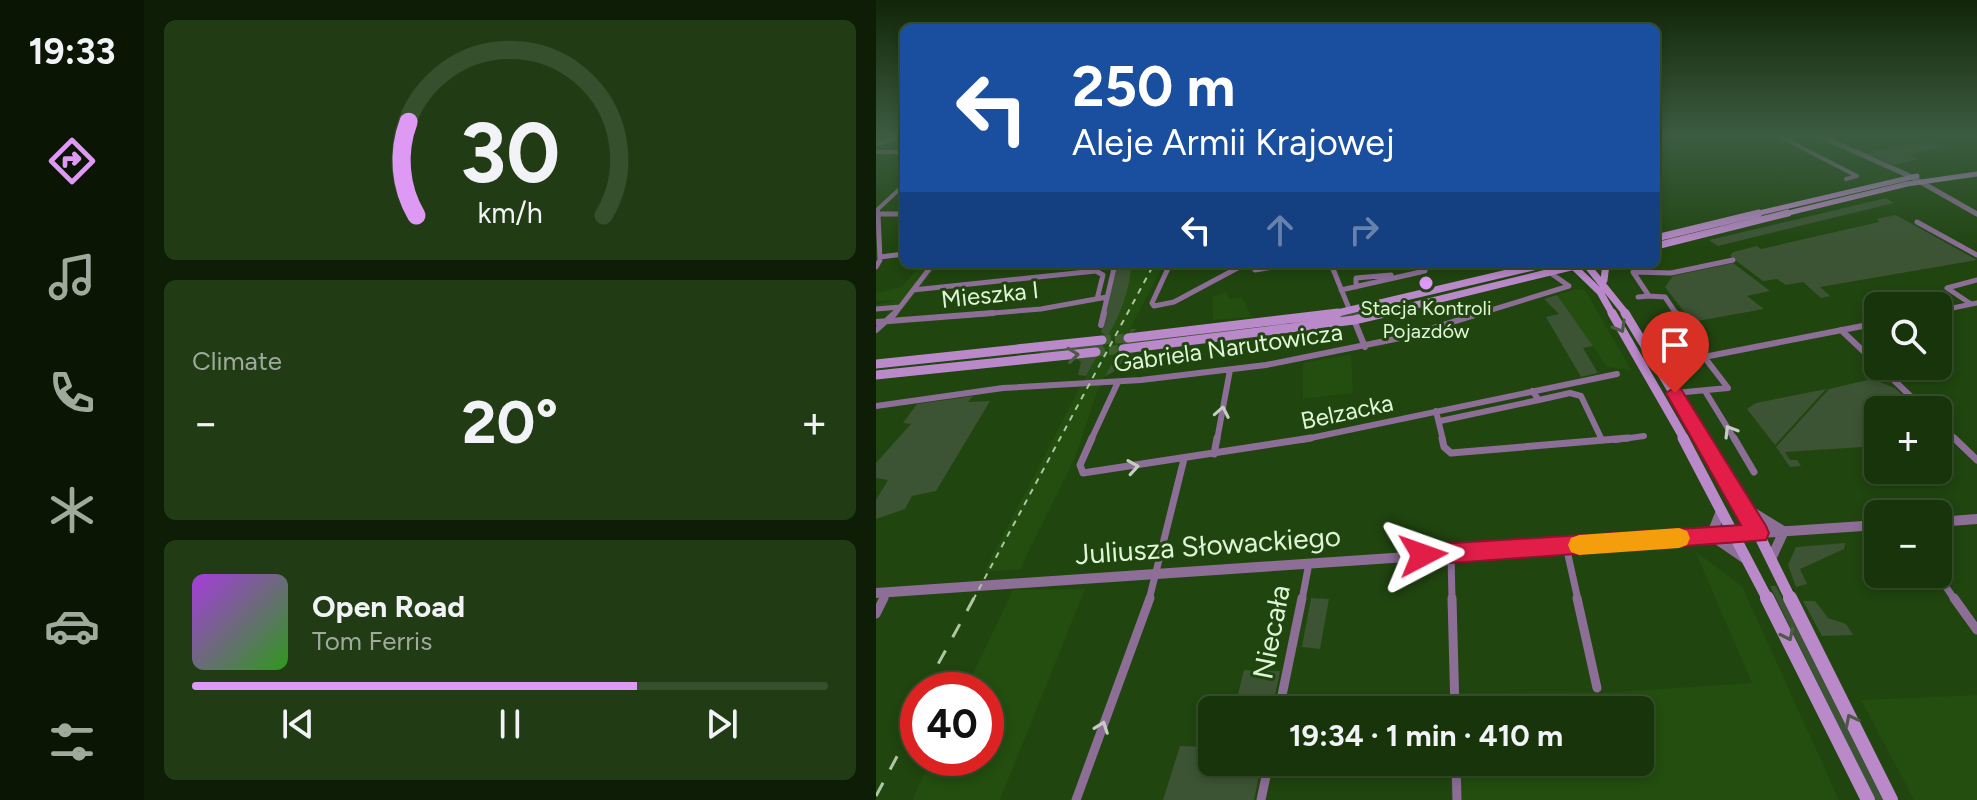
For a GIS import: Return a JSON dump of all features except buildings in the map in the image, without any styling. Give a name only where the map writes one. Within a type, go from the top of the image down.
[{"type":"main road","points":[[1660,245],[1912,177],[1960,173]]},
{"type":"main road","points":[[1660,237],[1969,173]]},
{"type":"main road","points":[[1128,338],[1276,323],[1350,311],[1548,268]]},
{"type":"main road","points":[[1123,349],[1354,320],[1548,268]]},
{"type":"main road","points":[[1581,268],[1600,292],[1723,507],[1868,800]]},
{"type":"main road","points":[[1584,268],[1604,280],[1743,506],[1891,800]]},
{"type":"main road","points":[[1604,280],[1606,268]]},
{"type":"main road","points":[[876,364],[1102,340]]},
{"type":"main road","points":[[876,375],[1096,352]]},
{"type":"street","points":[[1846,179],[1857,176],[1852,173]]},
{"type":"street","points":[[1904,173],[1977,214]]},
{"type":"street","points":[[900,188],[883,203],[877,214],[877,261],[900,255]]},
{"type":"street","points":[[877,214],[900,214]]},
{"type":"street","points":[[1917,222],[1977,255]]},
{"type":"street","points":[[1649,296],[1633,272],[1671,273],[1733,260]]},
{"type":"street","points":[[876,330],[900,307],[930,268]]},
{"type":"street","points":[[1101,325],[1114,268]]},
{"type":"street","points":[[1168,268],[1152,304],[1164,305],[1237,268]]},
{"type":"street","points":[[1164,305],[1229,268]]},
{"type":"street","points":[[1333,268],[1350,311]]},
{"type":"street","points":[[1389,268],[1391,277]]},
{"type":"street","points":[[1341,290],[1425,271],[1425,268]]},
{"type":"street","name":"Gabriela Narutowicza","points":[[876,406],[1003,388],[1118,382],[1230,370],[1365,347],[1569,286],[1548,268]]},
{"type":"street","points":[[913,290],[983,284],[1028,274],[1096,271],[1103,275],[1097,299]]},
{"type":"street","points":[[1974,303],[1947,288],[1977,280]]},
{"type":"street","name":"Mieszka I","points":[[876,322],[1041,309],[1107,297]]},
{"type":"street","points":[[1638,297],[1665,297],[1728,388],[1675,393]]},
{"type":"street","points":[[1952,308],[1974,303]]},
{"type":"street","points":[[876,309],[900,307]]},
{"type":"street","points":[[1354,320],[1365,347]]},
{"type":"street","points":[[1658,366],[1864,326]]},
{"type":"street","points":[[1841,330],[1864,351]]},
{"type":"street","points":[[1214,454],[1230,370]]},
{"type":"street","name":"Belzacka","points":[[1118,382],[1080,465],[1083,473],[1304,440],[1617,374]]},
{"type":"street","points":[[1894,380],[1911,396]]},
{"type":"street","points":[[1532,391],[1539,400]]},
{"type":"street","points":[[1705,391],[1754,472]]},
{"type":"street","points":[[1440,421],[1579,394],[1602,441]]},
{"type":"street","points":[[1478,402],[1484,412]]},
{"type":"street","points":[[1436,411],[1444,447],[1451,453],[1644,436]]},
{"type":"street","points":[[1952,436],[1977,460]]},
{"type":"street","points":[[1076,800],[1157,572],[1184,459]]},
{"type":"street","points":[[1743,506],[1784,531],[1771,559]]},
{"type":"street","points":[[1723,507],[1711,536],[1753,565]]},
{"type":"street","points":[[1952,521],[1977,519]]},
{"type":"street","name":"Juliusza Słowackiego","points":[[882,593],[1864,526]]},
{"type":"street","points":[[1566,546],[1597,688]]},
{"type":"street","points":[[1451,553],[1455,696]]},
{"type":"street","name":"Niecała","points":[[1282,696],[1309,563]]},
{"type":"street","points":[[1947,588],[1977,630]]},
{"type":"street","points":[[876,614],[882,593]]},
{"type":"street","points":[[1261,800],[1266,776]]},
{"type":"street","points":[[1456,776],[1457,800]]},
{"type":"shaded area","points":[[1886,198],[1894,203],[1718,246],[1709,240]]},
{"type":"shaded area","points":[[1896,215],[1977,260],[1820,287],[1830,296],[1821,298],[1803,282],[1786,285],[1777,279],[1763,281],[1730,256],[1733,252],[1757,246],[1761,249],[1879,222],[1877,219]]},
{"type":"shaded area","points":[[1733,263],[1770,291],[1747,296],[1764,309],[1692,322],[1665,287],[1673,276]]},
{"type":"shaded area","points":[[917,268],[936,268],[894,320],[882,321],[889,311],[876,312],[876,305],[898,300],[876,301],[876,293],[902,287]]},
{"type":"shaded area","points":[[1116,268],[1131,268],[1121,309],[1086,376],[1078,375],[1081,362],[1077,359],[1038,362],[1041,351],[1105,336],[1101,332]]},
{"type":"shaded area","points":[[1129,268],[1162,268],[1097,392],[1075,458],[1020,569],[984,572],[1117,316]]},
{"type":"shaded area","points":[[1576,289],[1585,290],[1631,370],[1607,367],[1557,295]]},
{"type":"shaded area","points":[[1226,292],[1230,299],[1242,297],[1251,317],[1213,320],[1212,297]]},
{"type":"shaded area","points":[[1557,295],[1593,346],[1583,348],[1598,373],[1581,377],[1546,317],[1559,314],[1544,299]]},
{"type":"shaded area","points":[[1364,311],[1366,314],[1129,351],[1349,326],[1137,352],[1105,376],[1131,329],[1137,329],[1131,333],[1135,339],[1292,324]]},
{"type":"shaded area","points":[[1351,354],[1353,393],[1303,399],[1303,363]]},
{"type":"shaded area","points":[[1875,380],[1895,388],[1903,396],[1864,396],[1864,447],[1785,452],[1790,460],[1797,460],[1801,466],[1790,467],[1776,447],[1829,389]]},
{"type":"shaded area","points":[[1826,389],[1775,445],[1747,409],[1756,403]]},
{"type":"shaded area","points":[[973,396],[968,402],[990,401],[936,491],[912,496],[905,509],[876,519],[876,500],[888,480],[876,478],[876,463],[911,424],[903,423],[917,404]]},
{"type":"shaded area","points":[[1845,543],[1844,549],[1800,569],[1807,584],[1796,587],[1788,565],[1796,547]]},
{"type":"shaded area","points":[[1695,551],[1742,586],[1839,800],[1451,800],[1450,776],[1654,776],[1654,696],[1450,696],[1450,693],[1614,692],[1752,683]]},
{"type":"shaded area","points":[[1770,586],[1776,586],[1883,800],[1875,800]]},
{"type":"shaded area","points":[[1085,589],[1000,800],[912,800],[923,776],[1004,776],[1004,672],[974,672],[1013,590]]},
{"type":"shaded area","points":[[1311,598],[1329,599],[1320,649],[1302,647]]},
{"type":"shaded area","points":[[1803,601],[1815,601],[1828,618],[1846,624],[1853,635],[1822,636]]},
{"type":"shaded area","points":[[1244,670],[1280,671],[1275,696],[1238,696]]},
{"type":"shaded area","points":[[1977,695],[1977,800],[1914,800],[1861,700]]},
{"type":"shaded area","points":[[1180,746],[1198,747],[1198,776],[1259,776],[1254,800],[1163,800]]},
{"type":"tunnel","points":[[1102,340],[1128,338]]},
{"type":"tunnel","points":[[1096,352],[1123,349]]},
{"type":"railway","points":[[973,600],[1152,268]]},
{"type":"railway","points":[[934,672],[974,598]]},
{"type":"railway","points":[[876,796],[900,751]]},
{"type":"slow traffic","points":[[1579,545],[1679,538]]},
{"type":"place","name":"Stacja Kontroli Pojazdów","points":[[1426,283]]},
{"type":"route","points":[[1423,555],[1758,533],[1675,393]]}]
